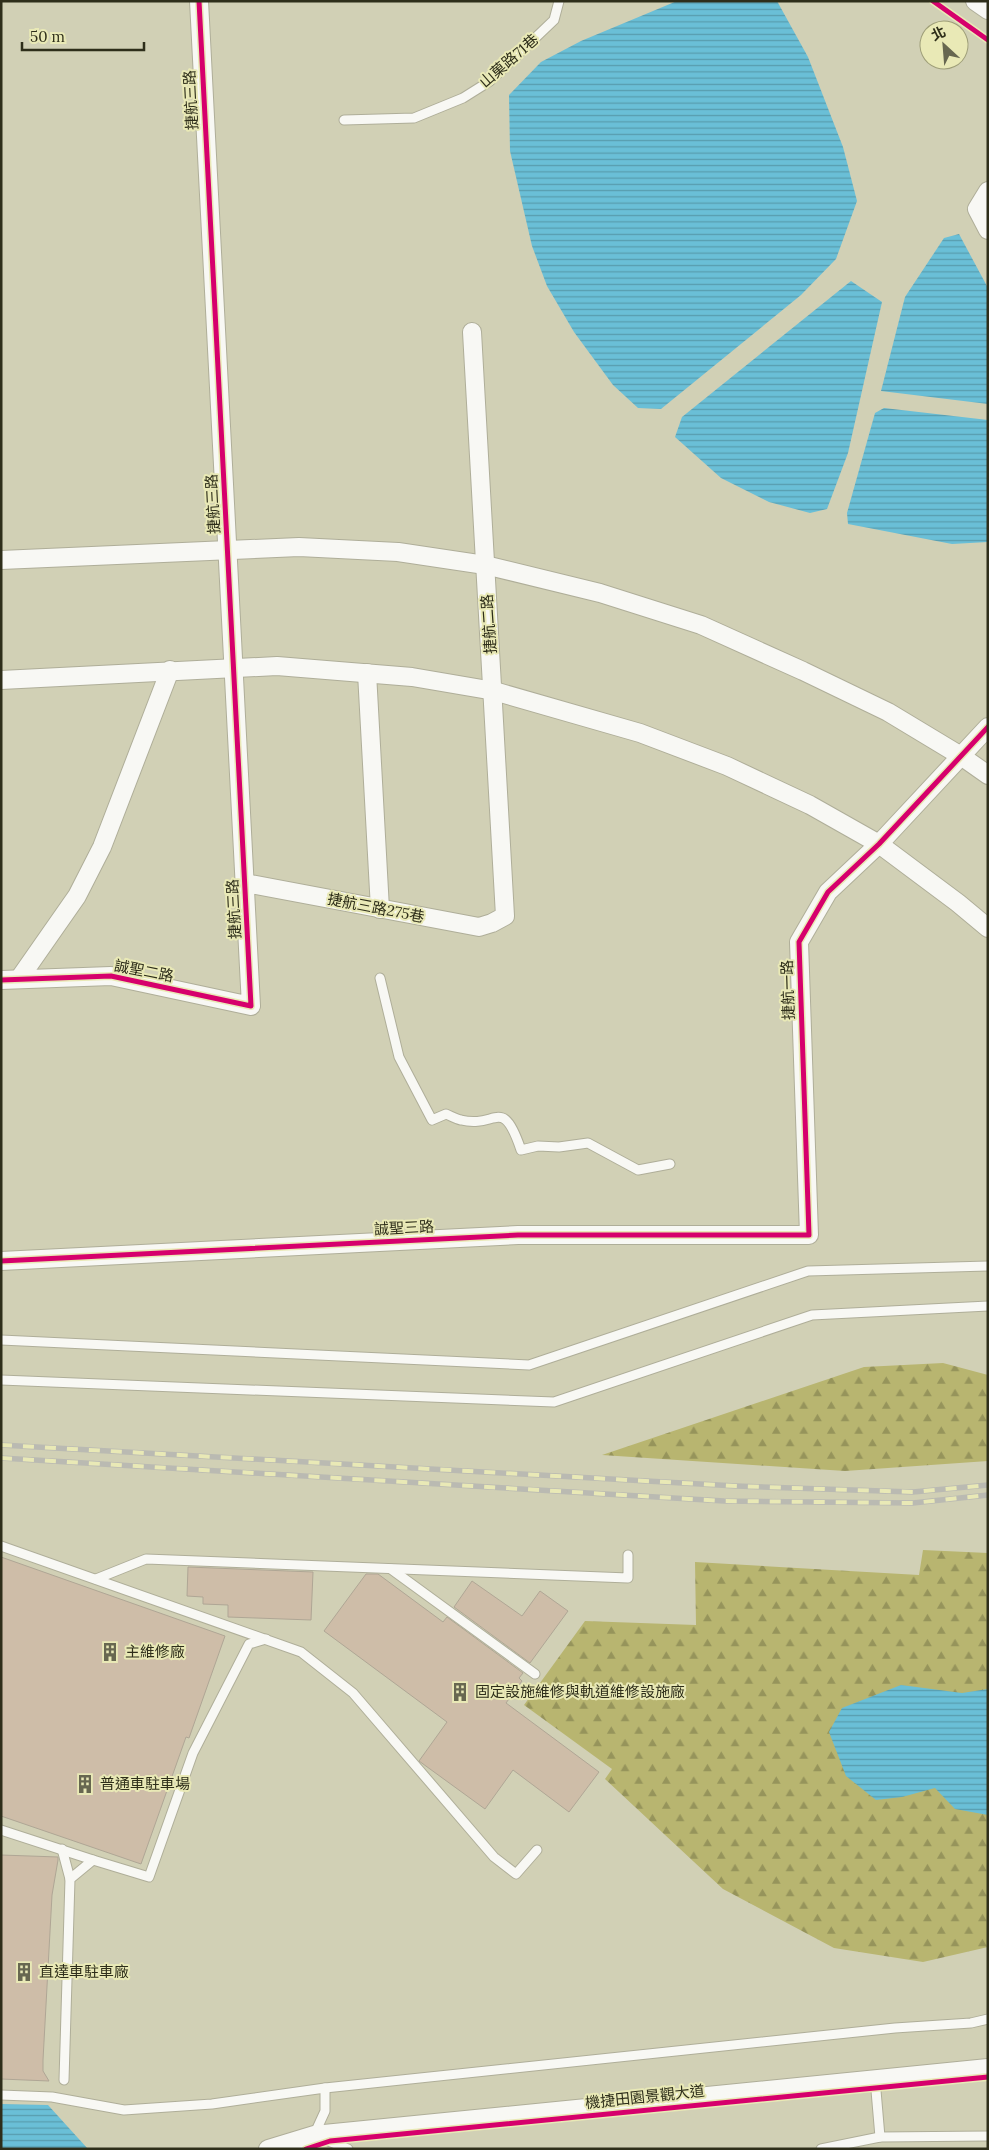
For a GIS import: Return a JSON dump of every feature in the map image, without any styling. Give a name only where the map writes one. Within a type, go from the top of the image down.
[{"type":"street","name":"捷航三路","points":[[199,1],[251,1006]]},
{"type":"street","points":[[975,1],[988,10]]},
{"type":"street","points":[[988,191],[977,209],[988,230]]},
{"type":"street","name":"捷航二路","points":[[472,332],[494,691],[505,916]]},
{"type":"street","points":[[1,560],[299,547],[398,552],[485,565],[600,593],[701,625],[888,712],[961,756],[988,775]]},
{"type":"street","points":[[1,680],[277,666],[412,677],[494,691],[640,732],[727,766],[810,805],[879,844],[988,928]]},
{"type":"street","points":[[10,980],[76,896],[102,847],[170,670]]},
{"type":"street","points":[[367,673],[380,909]]},
{"type":"street","name":"捷航一路","points":[[809,1235],[799,942],[828,892],[879,844],[988,727]]},
{"type":"street","name":"捷航三路275巷","points":[[245,883],[479,928],[492,924],[505,916]]},
{"type":"street","name":"誠聖二路","points":[[10,980],[111,976],[251,1006]]},
{"type":"street","name":"誠聖三路","points":[[1,1261],[518,1235],[809,1235]]},
{"type":"street","points":[[268,2149],[314,2135],[988,2068]]},
{"type":"lane","name":"山菓路71巷","points":[[344,120],[414,118],[463,98],[490,81],[554,20],[559,1]]},
{"type":"lane","points":[[380,978],[398,1057],[432,1120],[446,1114],[462,1121],[480,1120],[496,1116],[508,1121],[514,1130],[521,1150],[538,1146],[560,1147],[588,1143],[638,1170],[670,1164]]},
{"type":"lane","points":[[1,1340],[529,1365],[808,1271],[988,1266]]},
{"type":"lane","points":[[1,1380],[554,1402],[812,1315],[988,1306]]},
{"type":"lane","points":[[1,1546],[301,1652],[353,1693],[494,1857],[516,1874],[537,1850]]},
{"type":"lane","points":[[96,1579],[146,1560],[628,1578],[628,1555]]},
{"type":"lane","points":[[390,1569],[535,1674]]},
{"type":"lane","points":[[1,1830],[149,1877],[193,1753],[249,1644],[266,1639]]},
{"type":"lane","points":[[62,1849],[70,1879],[64,2080]]},
{"type":"lane","points":[[70,1879],[93,1860]]},
{"type":"lane","points":[[1,2094],[52,2097],[124,2110],[212,2104],[325,2088],[895,2028],[971,2023],[988,2019]]},
{"type":"lane","points":[[875,2079],[880,2137]]},
{"type":"lane","points":[[325,2088],[325,2111],[314,2135],[348,2149]]},
{"type":"lane","points":[[821,2149],[880,2137],[988,2136]]},
{"type":"green space","points":[[943,1363],[988,1375],[988,1461],[845,1471],[602,1455],[864,1367]]},
{"type":"green space","points":[[923,1550],[988,1553],[988,1947],[923,1962],[834,1948],[723,1889],[605,1779],[612,1769],[524,1705],[585,1621],[696,1625],[695,1562],[919,1575]]},
{"type":"water","points":[[677,1],[777,1],[808,57],[843,147],[857,201],[836,259],[801,295],[661,409],[638,408],[613,385],[574,332],[547,286],[532,246],[510,151],[509,95],[541,62],[581,41]]},
{"type":"water","points":[[959,234],[988,288],[988,404],[881,391],[905,297],[944,238]]},
{"type":"water","points":[[851,281],[882,302],[848,453],[827,509],[810,513],[769,502],[721,478],[675,437],[682,417]]},
{"type":"water","points":[[884,408],[988,420],[988,542],[952,544],[848,524],[847,513],[875,413]]},
{"type":"water","points":[[901,1685],[962,1693],[988,1689],[988,1815],[955,1809],[935,1788],[902,1797],[876,1800],[846,1776],[829,1732],[842,1708]]},
{"type":"water","points":[[1,2104],[48,2105],[88,2149],[1,2149]]},
{"type":"building","points":[[1,1557],[225,1636],[189,1738],[186,1737],[141,1864],[1,1816]]},
{"type":"building","points":[[188,1567],[313,1572],[311,1620],[228,1617],[228,1605],[203,1604],[203,1597],[187,1596]]},
{"type":"building","name":"固定設施維修與軌道維修設施廠","points":[[366,1574],[378,1574],[443,1622],[447,1617],[523,1673],[519,1678],[522,1681],[506,1703],[599,1772],[569,1812],[513,1770],[485,1809],[419,1761],[447,1722],[324,1631]]},
{"type":"building","points":[[472,1581],[522,1616],[540,1591],[568,1611],[530,1663],[454,1607]]},
{"type":"building","name":"直達車駐車廠","points":[[1,1855],[58,1857],[52,1895],[43,2060],[43,2071],[49,2081],[1,2079]]},
{"type":"railway","points":[[1,1445],[736,1486],[913,1492],[988,1485]]},
{"type":"railway","points":[[1,1458],[724,1501],[913,1503],[988,1495]]},
{"type":"cycle path","points":[[1,980],[111,976],[251,1006],[199,1]]},
{"type":"cycle path","points":[[933,1],[988,40]]},
{"type":"cycle path","points":[[1,1261],[518,1235],[809,1235],[799,942],[828,892],[879,844],[988,727]]},
{"type":"cycle path","name":"機捷田園景觀大道","points":[[306,2149],[330,2141],[988,2077]]},
{"type":"place","name":"主維修廠","points":[[110,1652]]},
{"type":"place","name":"固定設施維修與軌道維修設施廠","points":[[460,1692]]},
{"type":"place","name":"普通車駐車場","points":[[85,1784]]},
{"type":"place","name":"直達車駐車廠","points":[[24,1972]]}]
